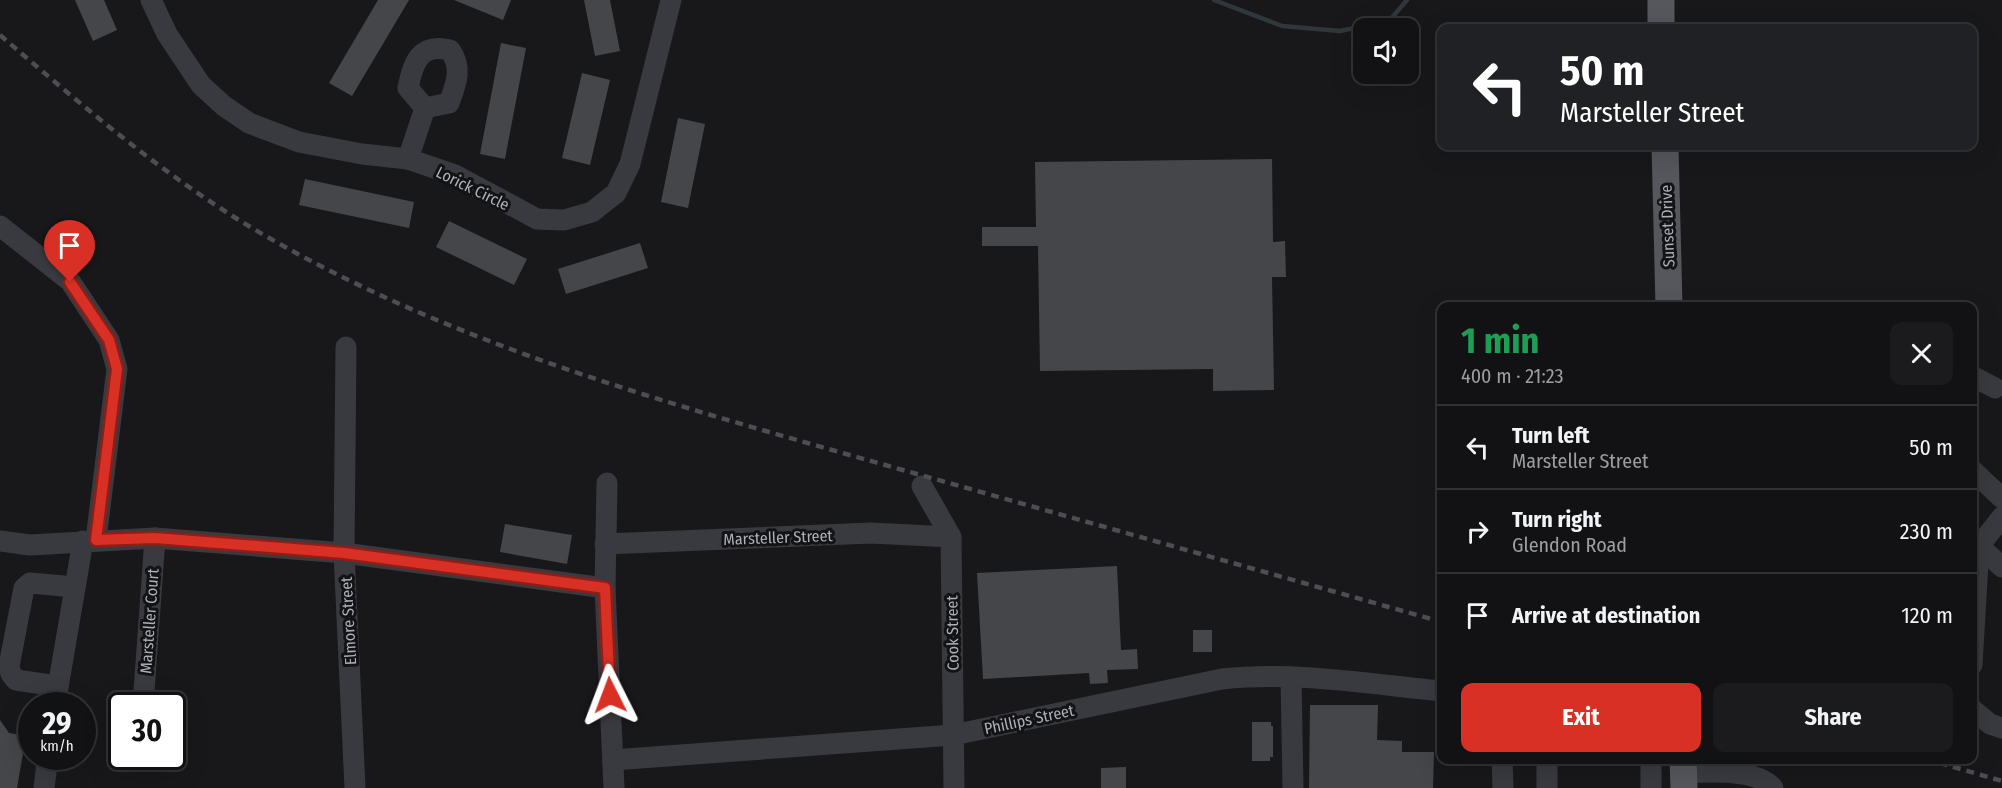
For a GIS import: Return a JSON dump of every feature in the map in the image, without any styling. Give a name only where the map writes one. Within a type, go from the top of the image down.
[{"type":"main road","points":[[1661,0],[1661,24]]},
{"type":"main road","name":"Sunset Drive","points":[[1665,150],[1669,302]]},
{"type":"street","name":"Lorick Circle","points":[[151,0],[168,34],[201,85],[224,106],[249,123],[299,142],[362,154],[408,159],[455,175],[537,219],[564,220],[592,212],[616,193],[630,164],[670,0]]},
{"type":"street","points":[[408,159],[425,108]]},
{"type":"street","points":[[0,225],[70,282],[109,340],[117,369],[89,541],[75,587],[57,692]]},
{"type":"street","name":"Elmore Street","points":[[346,347],[344,553],[355,788]]},
{"type":"street","points":[[1977,379],[1995,388]]},
{"type":"street","points":[[1977,475],[2002,498]]},
{"type":"street","points":[[607,483],[605,588],[614,788]]},
{"type":"street","name":"Cook Street","points":[[922,486],[951,537],[954,788]]},
{"type":"street","points":[[1977,580],[1979,546],[2002,517]]},
{"type":"street","name":"Marsteller Street","points":[[605,544],[871,533],[951,537]]},
{"type":"street","points":[[0,541],[30,545],[155,538],[344,553],[605,588]]},
{"type":"street","name":"Marsteller Court","points":[[144,692],[155,538]]},
{"type":"street","points":[[1979,546],[2002,567]]},
{"type":"street","points":[[46,692],[16,680],[9,666],[24,588],[30,583],[75,587]]},
{"type":"street","name":"Phillips Street","points":[[613,760],[953,735],[1246,676],[1291,677],[1437,691]]},
{"type":"street","points":[[1291,677],[1293,788]]},
{"type":"street","points":[[1977,714],[1990,724],[2002,728]]},
{"type":"street","points":[[1502,764],[1503,788]]},
{"type":"street","points":[[1547,764],[1547,788]]},
{"type":"street","points":[[1651,764],[1651,788]]},
{"type":"street","points":[[44,788],[46,770]]},
{"type":"street","points":[[1683,773],[1712,771],[1758,777],[1773,788]]},
{"type":"building","points":[[75,0],[104,0],[117,30],[93,41]]},
{"type":"building","points":[[378,0],[409,0],[352,96],[329,83]]},
{"type":"building","points":[[454,0],[511,0],[503,20]]},
{"type":"building","points":[[584,0],[610,0],[620,51],[595,56]]},
{"type":"building","points":[[501,43],[526,48],[505,159],[480,154]]},
{"type":"building","points":[[582,73],[610,80],[590,165],[562,158]]},
{"type":"building","points":[[678,118],[705,124],[688,208],[661,202]]},
{"type":"building","points":[[1272,159],[1273,242],[1285,241],[1286,277],[1272,277],[1274,390],[1213,391],[1213,369],[1040,371],[1038,246],[982,246],[982,227],[1036,227],[1035,162]]},
{"type":"building","points":[[305,179],[414,202],[409,228],[299,205]]},
{"type":"building","points":[[449,221],[527,259],[514,285],[436,247]]},
{"type":"building","points":[[640,243],[648,268],[566,294],[558,269]]},
{"type":"building","points":[[505,524],[572,535],[567,564],[500,552]]},
{"type":"building","points":[[1117,566],[1121,650],[1137,649],[1138,669],[1107,670],[1108,683],[1090,684],[1089,673],[983,679],[977,573]]},
{"type":"building","points":[[1193,630],[1212,630],[1212,652],[1193,652]]},
{"type":"building","points":[[1310,705],[1378,705],[1377,740],[1402,741],[1402,752],[1434,752],[1433,788],[1309,788]]},
{"type":"building","points":[[0,720],[9,733],[18,735],[18,770],[20,770],[17,788],[0,788]]},
{"type":"building","points":[[1252,722],[1271,722],[1273,726],[1273,757],[1270,757],[1270,761],[1252,761]]},
{"type":"building","points":[[1126,767],[1126,788],[1101,788],[1101,768]]},
{"type":"waterway","points":[[1214,0],[1282,26],[1340,31],[1389,21],[1407,0]]},
{"type":"railway","points":[[0,35],[131,144],[234,217],[343,277],[491,342],[644,395],[722,418],[1437,621]]},
{"type":"railway","points":[[1943,764],[2002,781]]},
{"type":"route","points":[[70,282],[109,340],[117,369],[96,540],[155,538],[344,553],[605,588],[610,695]]}]
